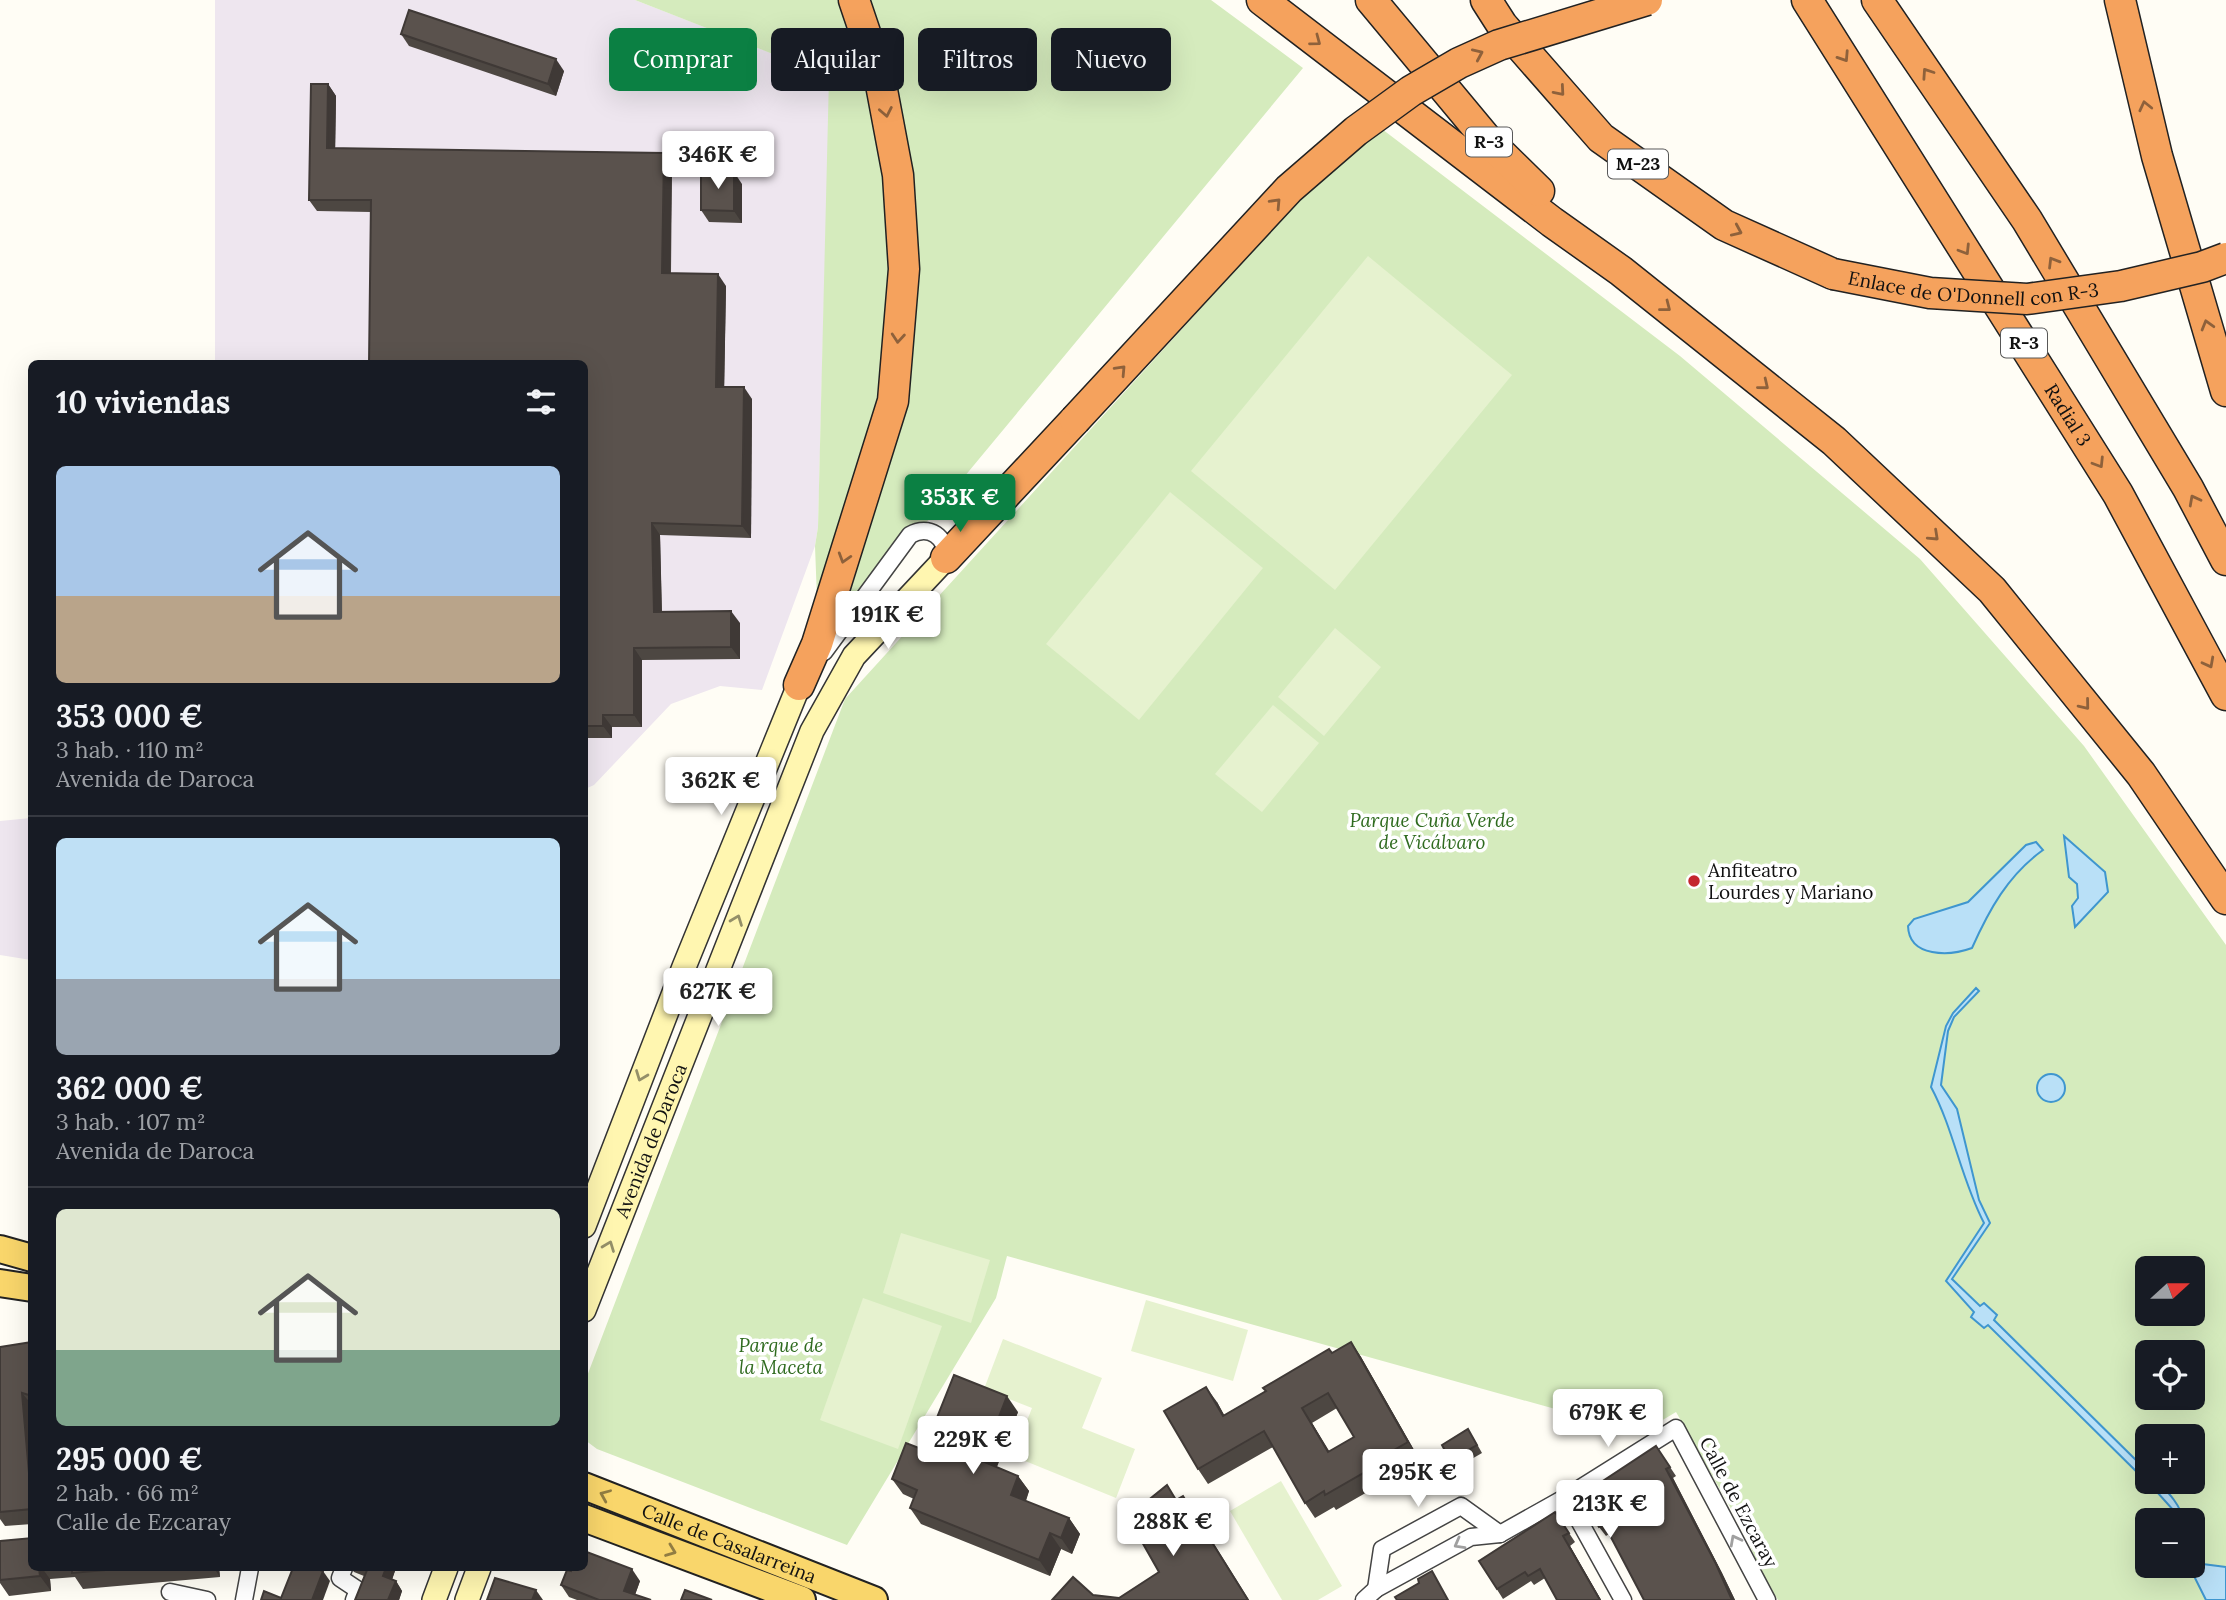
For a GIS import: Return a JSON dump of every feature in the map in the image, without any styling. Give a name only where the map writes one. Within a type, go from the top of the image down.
[{"type":"highway","points":[[799,685],[817,644],[893,401],[904,269],[898,176],[881,87],[854,0]]},
{"type":"highway","points":[[1262,0],[1552,222],[1621,271]]},
{"type":"highway","name":"R-3","points":[[1371,0],[1490,144],[1621,271],[1834,441],[1992,590],[2141,774],[2226,899]]},
{"type":"highway","name":"Enlace de O'Donnell con R-3","points":[[1486,0],[1502,25],[1601,138],[1724,225],[1833,274],[1930,293],[2027,299],[2121,286],[2202,267],[2226,258]]},
{"type":"highway","points":[[946,558],[1290,189],[1356,131],[1411,91],[1459,63],[1499,45],[1647,0]]},
{"type":"highway","name":"Radial 3","points":[[1807,0],[2118,494],[2226,695]]},
{"type":"highway","points":[[1877,0],[2028,220],[2188,488],[2226,560]]},
{"type":"highway","points":[[2120,0],[2157,156],[2226,391]]},
{"type":"main road","name":"Avenida de Daroca","points":[[588,1300],[811,730],[853,656],[946,558]]},
{"type":"main road","name":"Avenida de Daroca","points":[[588,1216],[684,967],[799,685]]},
{"type":"main road","points":[[0,1250],[28,1257]]},
{"type":"main road","points":[[0,1283],[28,1287]]},
{"type":"main road","name":"Calle de Casalarreina","points":[[588,1488],[874,1600]]},
{"type":"main road","name":"Calle de Casalarreina","points":[[588,1520],[802,1600]]},
{"type":"main road","points":[[434,1600],[445,1571]]},
{"type":"main road","points":[[467,1600],[478,1571]]},
{"type":"street","name":"Avenida de Daroca","points":[[799,685],[910,535],[920,531],[937,534],[944,543],[946,558]]},
{"type":"street","name":"Calle de Ezcaray","points":[[1370,1595],[1471,1537],[1500,1534],[1566,1497],[1676,1428],[1767,1600]]},
{"type":"street","points":[[1566,1497],[1623,1600]]},
{"type":"street","name":"Calle de Ezcaray","points":[[1370,1595],[1382,1549],[1461,1506],[1500,1534]]},
{"type":"street","points":[[244,1600],[249,1571]]},
{"type":"street","points":[[343,1571],[340,1578],[358,1590],[354,1600]]},
{"type":"street","points":[[170,1592],[207,1600]]},
{"type":"shaded area","points":[[215,0],[635,0],[707,28],[609,28],[609,91],[757,91],[757,48],[771,53],[771,91],[830,91],[818,527],[815,546],[762,690],[720,686],[671,704],[594,785],[588,788],[588,360],[215,360]]},
{"type":"shaded area","points":[[28,818],[28,960],[0,955],[0,821]]},
{"type":"green space","points":[[635,0],[1211,0],[1303,68],[819,652],[815,546],[818,527],[829,91],[904,91],[904,28],[771,28],[771,53],[757,48],[757,28],[706,28]]},
{"type":"green space","name":"Parque Cuña Verde de Vicálvaro","points":[[1378,126],[1680,356],[1920,559],[2084,746],[2226,945],[2226,1600],[1778,1600],[1758,1566],[1746,1535],[1676,1412],[1641,1433],[1007,1256],[996,1298],[847,1545],[597,1449],[588,1442],[588,1374],[845,699],[1335,161]]},
{"type":"green space","points":[[1368,256],[1512,375],[1335,590],[1191,471]]},
{"type":"green space","points":[[1170,492],[1263,568],[1139,720],[1046,644]]},
{"type":"green space","points":[[1335,628],[1381,667],[1324,736],[1278,697]]},
{"type":"green space","points":[[1273,705],[1319,743],[1262,812],[1215,774]]},
{"type":"green space","points":[[901,1233],[990,1260],[971,1323],[883,1293]]},
{"type":"green space","points":[[863,1298],[942,1326],[898,1449],[820,1420]]},
{"type":"green space","points":[[1146,1300],[1248,1330],[1233,1381],[1131,1351]]},
{"type":"green space","points":[[1003,1339],[1102,1378],[1082,1428],[1135,1449],[1116,1498],[1013,1456],[1032,1408],[984,1389]]},
{"type":"green space","points":[[1281,1481],[1342,1586],[1318,1600],[1282,1600],[1230,1511]]},
{"type":"water","points":[[2064,836],[2105,872],[2108,892],[2075,927],[2072,906],[2078,898],[2077,884],[2069,877]]},
{"type":"water","points":[[2036,842],[2043,850],[2020,871],[2001,894],[1972,948],[1942,953],[1923,949],[1915,944],[1908,926],[1914,919],[1968,902],[2026,845]]},
{"type":"water","points":[[1976,988],[1979,991],[1954,1017],[1948,1031],[1941,1085],[1957,1109],[1979,1200],[1990,1223],[1952,1279],[1980,1306],[1984,1303],[1997,1315],[1994,1320],[2135,1459],[2135,1470],[1988,1325],[1984,1328],[1971,1317],[1974,1312],[1946,1281],[1984,1223],[1931,1087],[1946,1026],[1953,1013]]},
{"type":"water","points":[[2051,1074],[2061,1078],[2065,1088],[2061,1098],[2051,1102],[2041,1098],[2037,1088],[2041,1078]]},
{"type":"water","points":[[2159,1494],[2169,1494],[2178,1508],[2171,1508]]},
{"type":"water","points":[[2205,1564],[2226,1567],[2226,1600],[2206,1600],[2195,1578],[2205,1578]]},
{"type":"building","points":[[409,10],[556,59],[548,84],[401,34]]},
{"type":"building","points":[[311,84],[328,84],[327,148],[664,153],[662,273],[718,274],[716,387],[744,387],[742,526],[652,523],[654,612],[731,611],[731,647],[634,648],[634,715],[603,715],[603,726],[588,726],[588,360],[369,360],[371,200],[309,200]]},
{"type":"building","points":[[701,172],[734,172],[734,211],[701,210]]},
{"type":"building","points":[[1351,1342],[1408,1442],[1389,1453],[1391,1457],[1325,1495],[1324,1491],[1305,1503],[1264,1431],[1198,1469],[1164,1411],[1206,1387],[1223,1416],[1266,1391],[1263,1388],[1329,1349],[1332,1353]],"holes":[[[1328,1393],[1354,1437],[1328,1452],[1302,1408]]]},
{"type":"building","points":[[28,1343],[28,1395],[22,1393],[28,1462],[28,1509],[0,1512],[0,1347]]},
{"type":"building","points":[[954,1375],[1007,1396],[982,1461],[1018,1476],[1011,1495],[1069,1518],[1061,1538],[1050,1533],[1039,1560],[910,1508],[917,1490],[892,1479],[906,1443],[924,1450]]},
{"type":"building","points":[[1468,1429],[1477,1445],[1450,1460],[1442,1445]]},
{"type":"building","points":[[1656,1446],[1670,1467],[1666,1469],[1732,1600],[1644,1600],[1604,1524],[1599,1527],[1580,1496]]},
{"type":"building","points":[[1167,1485],[1176,1500],[1183,1496],[1248,1600],[1052,1600],[1073,1577],[1093,1595],[1119,1598],[1159,1572],[1133,1526],[1136,1524],[1130,1515]]},
{"type":"building","points":[[1555,1512],[1569,1533],[1563,1536],[1600,1600],[1557,1600],[1540,1569],[1528,1576],[1525,1572],[1497,1589],[1479,1561]]},
{"type":"building","points":[[28,1538],[28,1571],[39,1571],[40,1576],[0,1580],[0,1541]]},
{"type":"building","points":[[588,1552],[632,1569],[624,1591],[651,1600],[599,1600],[561,1585],[567,1571],[588,1571]]},
{"type":"building","points":[[292,1571],[323,1571],[312,1600],[261,1600],[264,1591],[281,1598]]},
{"type":"building","points":[[367,1571],[385,1571],[383,1576],[396,1581],[388,1600],[355,1600]]},
{"type":"building","points":[[1432,1571],[1448,1600],[1397,1600],[1395,1597],[1419,1583],[1418,1579]]},
{"type":"building","points":[[495,1578],[536,1590],[532,1600],[487,1600]]},
{"type":"building","points":[[685,1590],[712,1600],[681,1600]]},
{"type":"place","name":"Anfiteatro Lourdes y Mariano","points":[[1694,881]]},
{"type":"park label","name":"Parque de la Maceta","points":[[781,1356]]}]
